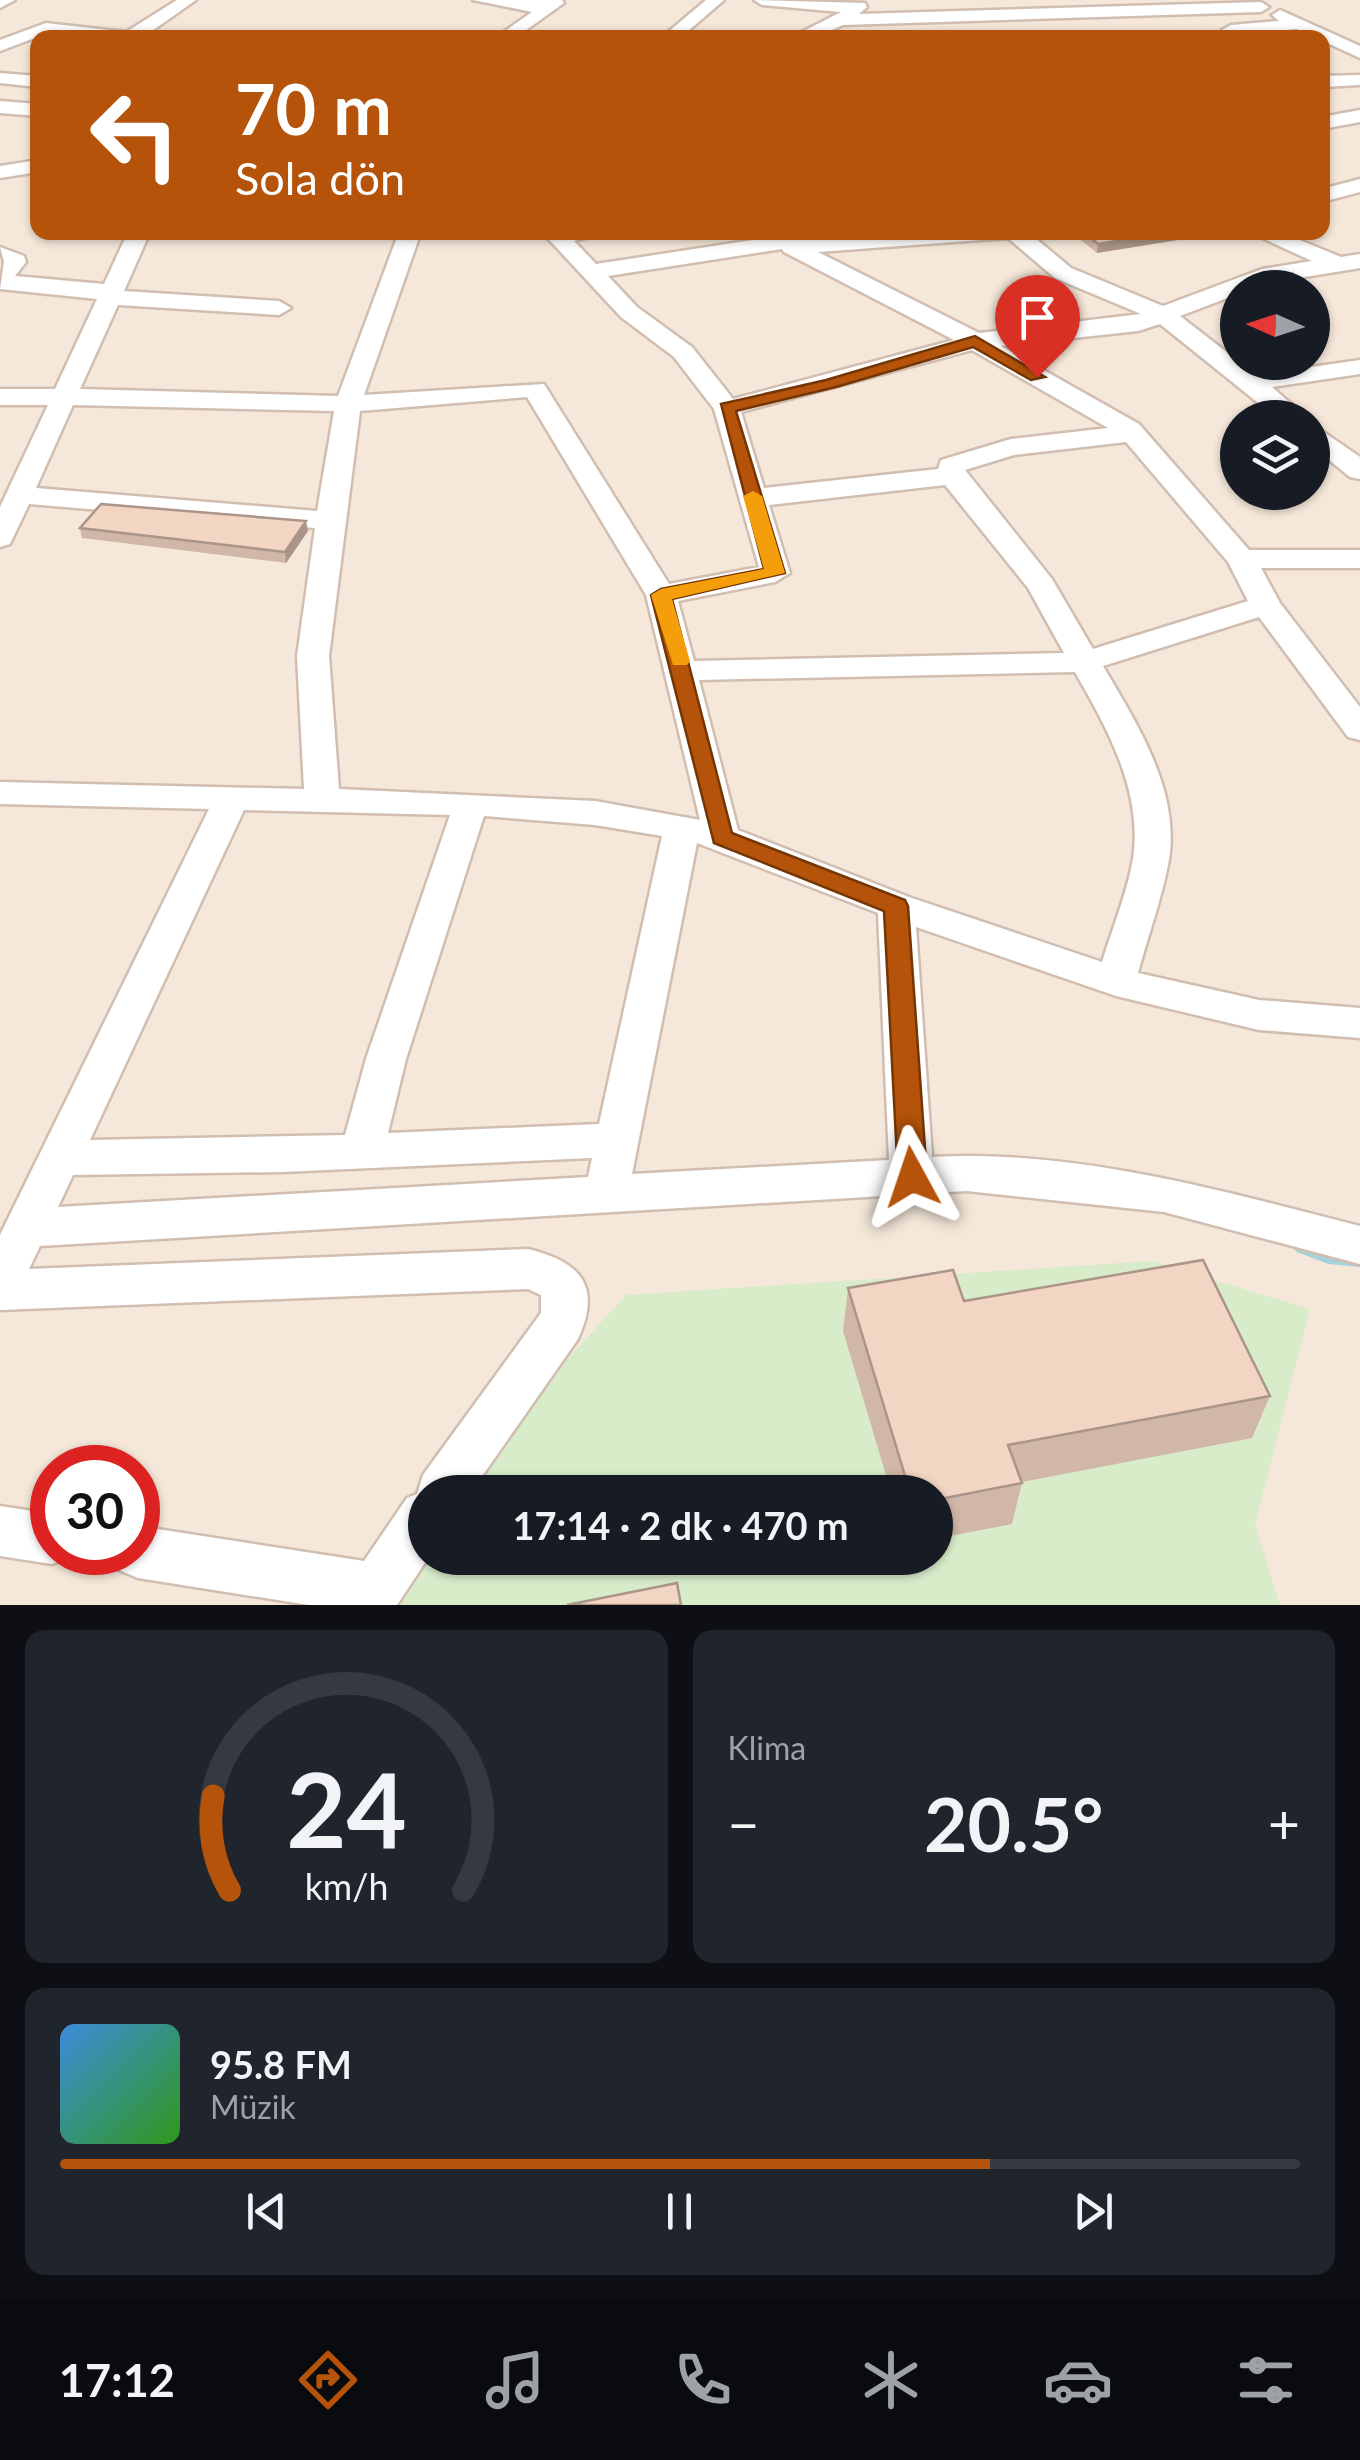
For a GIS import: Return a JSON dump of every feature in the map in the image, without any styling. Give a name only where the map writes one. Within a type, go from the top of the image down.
[{"type":"street","points":[[143,30],[188,0]]},
{"type":"street","points":[[480,0],[554,4]]},
{"type":"street","points":[[679,30],[716,0]]},
{"type":"street","points":[[762,0],[862,4]]},
{"type":"street","points":[[840,27],[980,8],[1253,3],[1314,30]]},
{"type":"street","points":[[515,30],[554,4]]},
{"type":"street","points":[[840,27],[862,4]]},
{"type":"street","points":[[0,18],[65,30]]},
{"type":"street","points":[[1225,30],[1300,24]]},
{"type":"street","points":[[41,30],[46,28]]},
{"type":"street","points":[[0,46],[30,34]]},
{"type":"street","points":[[1330,37],[1357,49]]},
{"type":"street","points":[[1330,50],[1357,49]]},
{"type":"street","points":[[0,78],[30,81]]},
{"type":"street","points":[[1330,82],[1360,80]]},
{"type":"street","points":[[0,107],[30,109]]},
{"type":"street","points":[[1330,122],[1360,116]]},
{"type":"street","points":[[0,172],[30,167]]},
{"type":"street","points":[[1330,194],[1360,186]]},
{"type":"street","points":[[0,538],[135,240]]},
{"type":"street","points":[[322,801],[314,656],[330,522],[348,404],[407,240]]},
{"type":"street","points":[[559,240],[630,312],[683,352],[727,408],[775,573],[661,595]]},
{"type":"street","points":[[1024,240],[1063,273],[1163,315],[1272,400]]},
{"type":"street","points":[[1283,240],[1350,263]]},
{"type":"street","points":[[590,272],[784,241],[975,341],[1132,433],[1241,559],[1266,605],[1360,730]]},
{"type":"street","points":[[0,254],[13,256],[15,262],[0,282]]},
{"type":"street","points":[[727,408],[830,384],[975,341],[1138,324],[1270,274],[1350,263]]},
{"type":"street","points":[[0,282],[278,308]]},
{"type":"street","points":[[1251,383],[1360,367]]},
{"type":"street","points":[[0,397],[348,404],[535,389],[661,595],[722,838]]},
{"type":"street","points":[[1116,982],[1150,858],[1150,810],[1132,746],[1041,585],[952,476],[951,466],[1011,447],[1132,433]]},
{"type":"street","points":[[1330,447],[1360,471]]},
{"type":"street","points":[[753,498],[952,476]]},
{"type":"street","points":[[18,495],[330,522]]},
{"type":"street","points":[[1241,559],[1360,559]]},
{"type":"street","points":[[683,671],[1084,662],[1266,605]]},
{"type":"street","points":[[0,793],[471,804],[595,813],[682,827],[722,838],[896,906],[1116,982],[1259,1015],[1360,1023]]},
{"type":"street","points":[[231,801],[0,1286],[528,1269],[548,1272],[567,1291],[569,1306],[561,1324],[453,1475]]},
{"type":"street","points":[[362,1151],[386,1058],[471,804]]},
{"type":"street","points":[[606,1194],[682,827]]},
{"type":"street","points":[[896,906],[912,1177]]},
{"type":"street","points":[[60,1158],[618,1140]]},
{"type":"street","points":[[26,1228],[967,1173],[1126,1188],[1202,1202],[1360,1245]]},
{"type":"street","points":[[0,1531],[30,1536]]},
{"type":"street","points":[[160,1556],[371,1597],[408,1542]]},
{"type":"shaded area","points":[[0,0],[1360,0],[1360,1605],[0,1605]]},
{"type":"green space","points":[[1152,1261],[1310,1309],[1255,1525],[1280,1605],[393,1605],[413,1575],[953,1575],[953,1475],[479,1475],[546,1382],[626,1295]]},
{"type":"building","points":[[101,504],[306,521],[285,552],[80,528]]},
{"type":"building","points":[[1203,1260],[1270,1396],[1008,1445],[1022,1483],[953,1496],[953,1475],[905,1475],[848,1288],[953,1270],[964,1301]]},
{"type":"building","points":[[677,1583],[681,1605],[567,1605]]},
{"type":"waterway","points":[[1300,1247],[1329,1258],[1360,1261]]},
{"type":"slow traffic","points":[[680,661],[661,595],[775,573],[753,496]]},
{"type":"route","points":[[912,1177],[896,906],[722,838],[661,595],[775,573],[727,408],[830,384],[975,341],[1037,377]]}]
